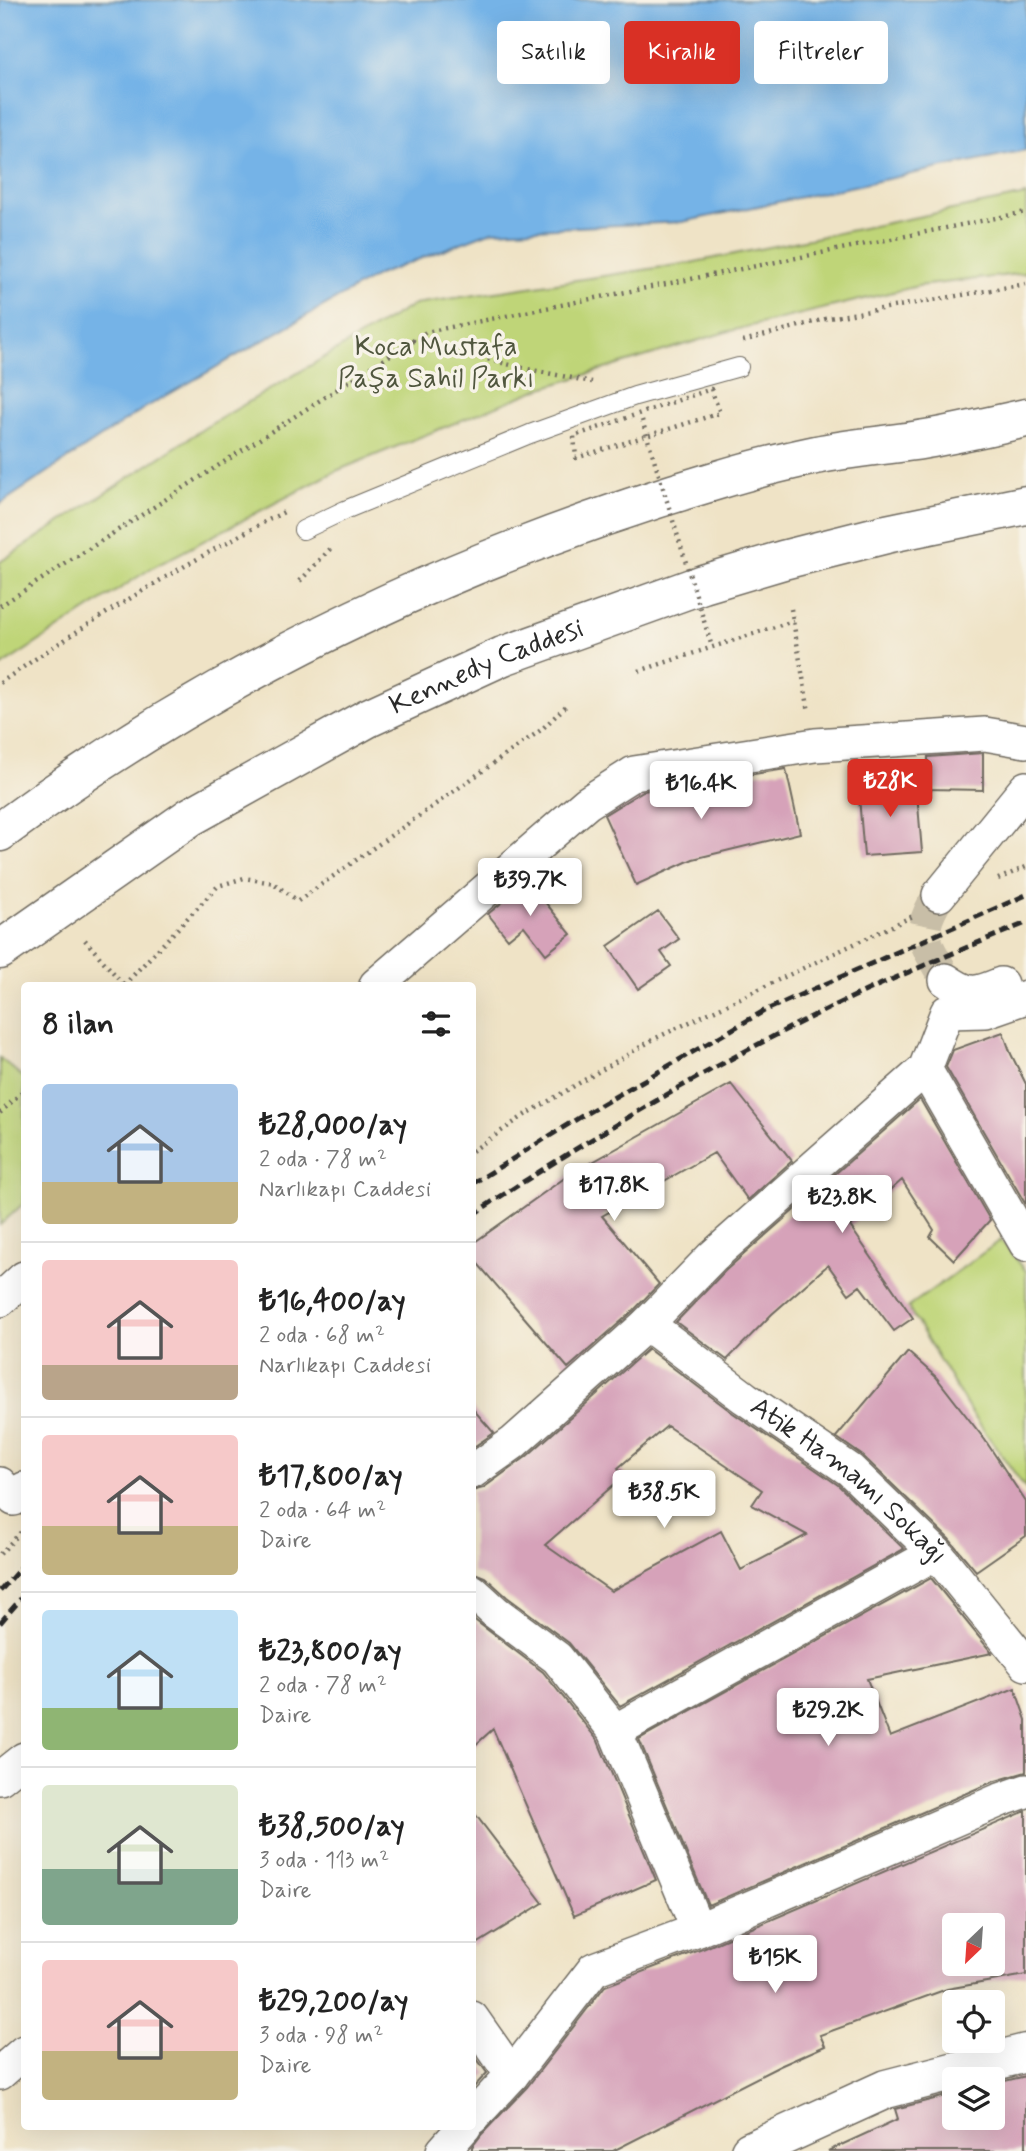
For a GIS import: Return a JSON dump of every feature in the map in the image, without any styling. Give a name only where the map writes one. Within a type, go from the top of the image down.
[{"type":"main road","points":[[0,832],[45,799],[238,677],[335,628],[489,558],[719,479],[816,455],[932,438],[1026,418]]},
{"type":"main road","name":"Kennedy Caddesi","points":[[0,950],[190,817],[368,718],[503,656],[703,584],[783,560],[886,534],[1026,505]]},
{"type":"main road","points":[[750,2151],[886,2089],[1026,2053]]},
{"type":"street","points":[[379,982],[587,803],[634,774],[815,745],[985,734],[1026,741]]},
{"type":"street","points":[[929,904],[1026,788]]},
{"type":"street","points":[[946,979],[963,991],[979,993],[1026,974]]},
{"type":"street","points":[[476,1469],[513,1443],[647,1324],[712,1258],[925,1069],[947,1012],[986,1011],[1026,997]]},
{"type":"street","points":[[925,1069],[1026,1244]]},
{"type":"street","points":[[0,1300],[21,1281]]},
{"type":"street","name":"Atik Hamamı Sokağı","points":[[647,1324],[745,1398],[849,1470],[936,1553],[1026,1664]]},
{"type":"street","points":[[615,1731],[936,1553]]},
{"type":"street","points":[[476,1595],[557,1658],[615,1731],[698,1930]]},
{"type":"street","points":[[0,1778],[21,1761]]},
{"type":"street","points":[[476,2114],[512,2075],[594,1969],[698,1930],[1026,1791]]},
{"type":"street","points":[[476,2024],[512,2075]]},
{"type":"street","points":[[0,2073],[21,2055]]},
{"type":"street","points":[[443,2151],[461,2130]]},
{"type":"lane","points":[[303,530],[530,434],[635,396],[739,367]]},
{"type":"path","points":[[0,606],[426,332],[1026,212]]},
{"type":"path","points":[[413,341],[596,383]]},
{"type":"path","points":[[576,458],[720,413]]},
{"type":"path","points":[[642,420],[712,647]]},
{"type":"path","points":[[791,609],[810,717]]},
{"type":"path","points":[[639,671],[793,621]]},
{"type":"path","points":[[127,982],[218,886],[244,877],[273,883],[298,901],[541,730],[569,703]]},
{"type":"path","points":[[991,882],[1026,867]]},
{"type":"path","points":[[476,1148],[525,1115],[654,1040],[929,904]]},
{"type":"path","points":[[85,940],[121,982]]},
{"type":"path","points":[[0,1113],[21,1093]]},
{"type":"path","points":[[0,1554],[16,1500]]},
{"type":"green space","name":"Koca Mustafa Paşa Sahil Parkı","points":[[1026,195],[1026,273],[918,286],[726,332],[539,389],[336,471],[150,569],[0,667],[0,562],[206,427],[415,304],[690,263]]},
{"type":"green space","points":[[0,1058],[21,1076],[21,1206],[0,1225]]},
{"type":"green space","points":[[1001,1240],[1026,1271],[1026,1489],[970,1411],[908,1307]]},
{"type":"water","points":[[0,0],[1026,0],[1026,150],[682,222],[492,231],[378,275],[143,409],[0,504]]},
{"type":"building","points":[[983,753],[983,790],[928,789],[928,757]]},
{"type":"building","points":[[786,769],[800,833],[693,859],[636,885],[604,815],[643,791]]},
{"type":"building","points":[[916,781],[922,852],[864,856],[858,786]]},
{"type":"building","points":[[528,881],[571,934],[546,954],[524,926],[508,939],[488,914]]},
{"type":"building","points":[[658,911],[679,939],[661,952],[671,966],[638,989],[608,946]]},
{"type":"building","points":[[1003,1032],[1026,1084],[1026,1205],[946,1067],[953,1050]]},
{"type":"building","points":[[731,1084],[792,1161],[748,1200],[714,1153],[602,1216],[659,1284],[634,1310],[568,1368],[476,1262],[476,1241],[566,1177]]},
{"type":"building","points":[[920,1099],[990,1220],[954,1260],[930,1237],[934,1230],[902,1180],[850,1226],[913,1318],[894,1331],[860,1286],[849,1294],[828,1265],[772,1314],[727,1360],[676,1322],[725,1271]]},
{"type":"building","points":[[648,1349],[733,1413],[838,1485],[904,1549],[620,1706],[569,1643],[507,1597],[485,1577],[476,1574],[476,1490],[483,1488],[526,1457]],"holes":[[[667,1426],[762,1490],[752,1505],[807,1535],[741,1570],[721,1531],[611,1591],[545,1545],[625,1475],[618,1468]]]},
{"type":"building","points":[[908,1352],[936,1377],[985,1440],[1026,1502],[1026,1536],[976,1571],[949,1539],[863,1456],[836,1437]]},
{"type":"building","points":[[476,1413],[494,1433],[476,1445]]},
{"type":"building","points":[[931,1578],[992,1653],[867,1679],[890,1737],[1015,1688],[1026,1720],[1026,1772],[992,1782],[708,1905],[639,1739]]},
{"type":"building","points":[[476,1621],[543,1672],[598,1741],[656,1880],[574,1916],[493,1729],[476,1744]]},
{"type":"building","points":[[1026,1811],[1026,1975],[942,1990],[820,2035],[825,2046],[613,2151],[472,2151],[482,2134],[527,2087],[605,1986],[705,1948]]},
{"type":"building","points":[[476,1815],[543,1903],[476,1945]]},
{"type":"building","points":[[476,2058],[487,2073],[476,2085]]},
{"type":"building","points":[[1026,2076],[1026,2151],[828,2151],[898,2119],[895,2109],[942,2097],[942,2130],[1005,2130],[1005,2081]]},
{"type":"tunnel","points":[[939,895],[927,920],[925,938],[946,980]]},
{"type":"railway","points":[[476,1182],[585,1114],[764,1011],[1026,895]]},
{"type":"railway","points":[[476,1212],[621,1122],[774,1036],[867,991],[1026,923]]},
{"type":"railway","points":[[0,1591],[21,1567]]},
{"type":"railway","points":[[0,1623],[21,1598]]}]
